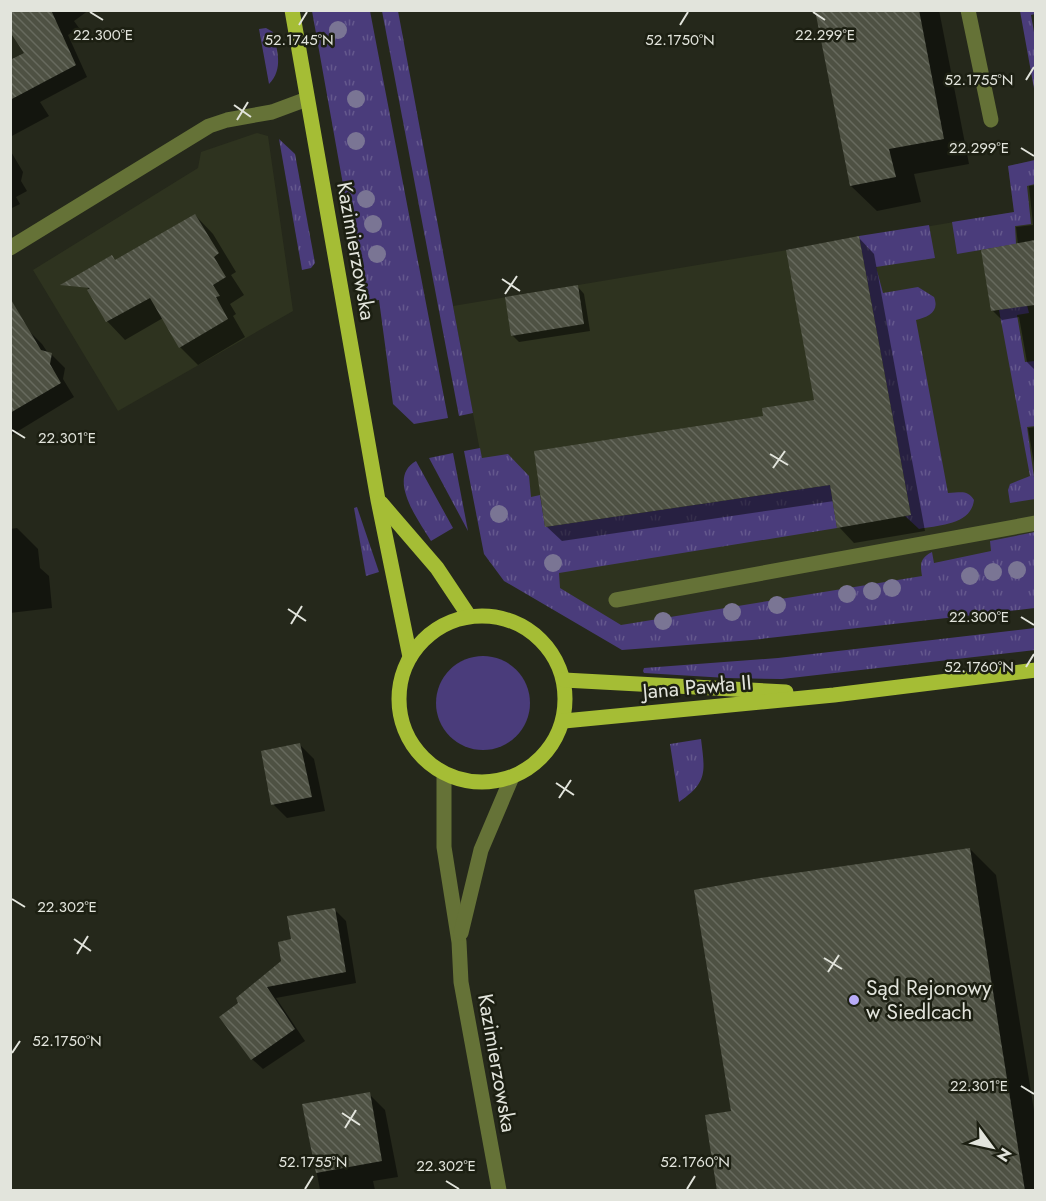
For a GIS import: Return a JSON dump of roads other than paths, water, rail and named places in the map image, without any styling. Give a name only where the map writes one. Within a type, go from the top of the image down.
[{"type":"main road","name":"Kazimierzowska","points":[[292,10],[378,500],[410,657]]},
{"type":"main road","points":[[378,500],[437,568],[469,616]]},
{"type":"main road","points":[[469,616],[490,616],[510,620],[529,629],[545,643],[557,660],[564,680],[566,700],[564,721],[553,745],[535,764],[512,777],[487,783],[465,781],[444,774],[426,762],[412,744],[402,724],[399,701],[401,679],[410,657],[425,638],[445,624],[469,616]]},
{"type":"main road","name":"Jana Pawła II","points":[[564,721],[834,695],[1035,670]]},
{"type":"main road","name":"Jana Pawła II","points":[[564,680],[834,695]]},
{"type":"street","points":[[968,10],[991,120]]},
{"type":"street","points":[[10,248],[209,126],[227,120],[272,112],[307,99]]},
{"type":"street","points":[[616,600],[1035,523]]},
{"type":"street","name":"Kazimierzowska","points":[[444,774],[444,847],[459,942],[461,982],[499,1191]]},
{"type":"street","name":"Kazimierzowska","points":[[459,942],[481,850],[512,777]]},
{"type":"place","name":"Sąd Rejonowy w Siedlcach","points":[[854,1000]]}]
